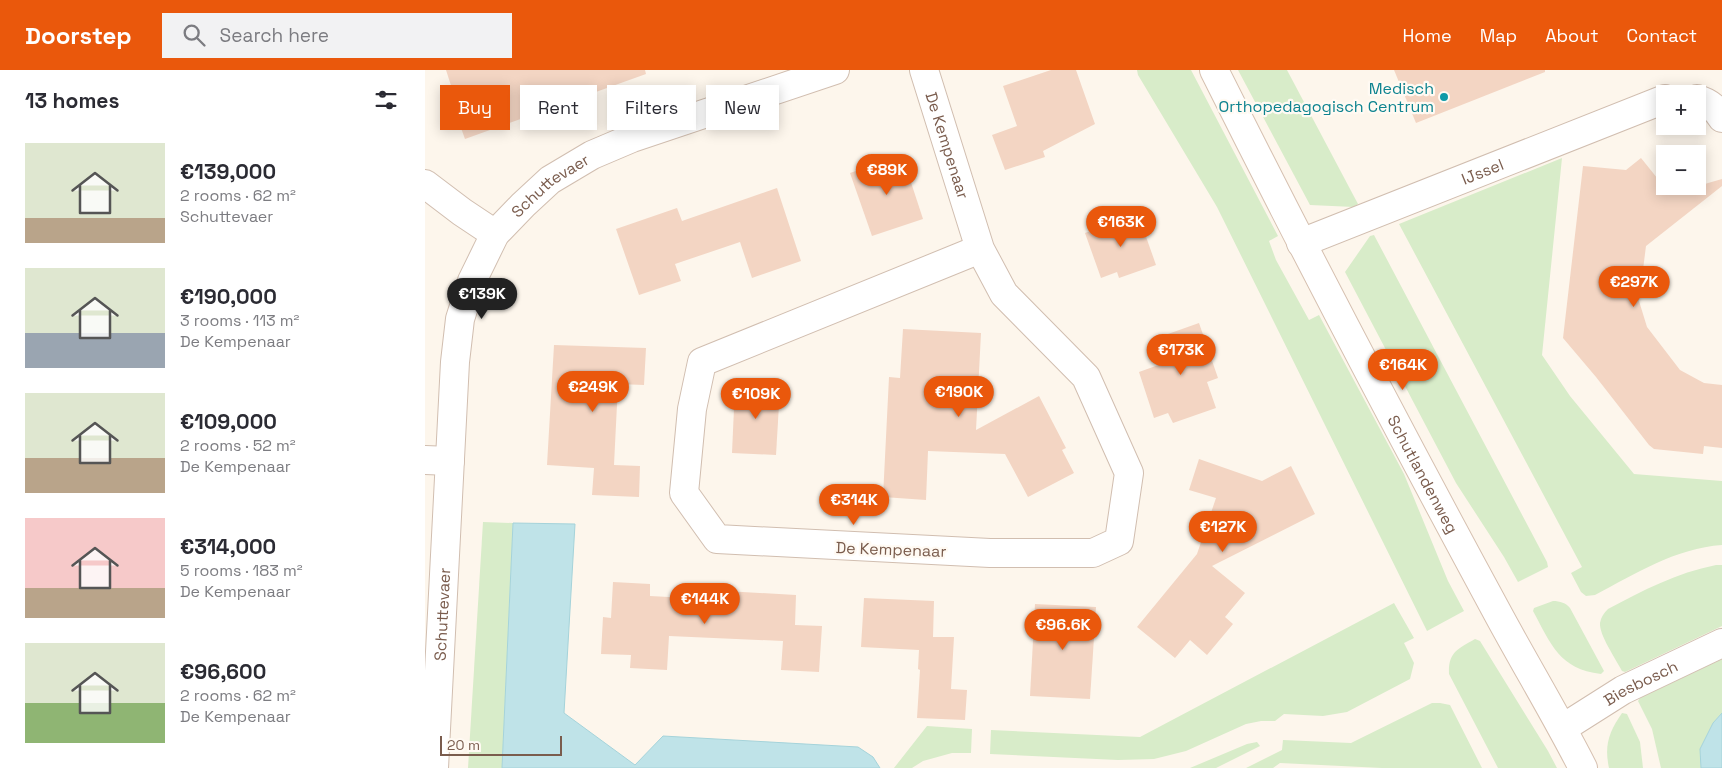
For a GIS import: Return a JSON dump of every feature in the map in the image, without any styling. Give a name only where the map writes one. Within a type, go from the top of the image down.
[{"type":"street","name":"Schuttevaer","points":[[434,768],[437,461],[455,362],[460,319],[472,281],[495,234],[550,180],[592,155],[632,138],[835,70]]},
{"type":"street","name":"De Kempenaar","points":[[924,70],[979,249],[1004,294],[1086,377],[1129,473],[1119,540],[1093,553],[1028,553],[824,546],[717,540],[684,493],[692,410],[702,362],[979,249]]},
{"type":"street","name":"Schutlandenweg","points":[[1214,70],[1301,243],[1497,613],[1563,728],[1583,768]]},
{"type":"street","points":[[1706,102],[1716,109],[1722,118]]},
{"type":"street","name":"IJssel","points":[[1301,243],[1656,103]]},
{"type":"street","points":[[425,184],[495,234]]},
{"type":"street","name":"Biesbosch","points":[[1563,728],[1623,690],[1722,643]]},
{"type":"green space","points":[[1137,70],[1191,70],[1278,236],[1269,241],[1276,260],[1309,320],[1319,315],[1404,474],[1448,581],[1464,611],[1427,631],[1217,207],[1138,75]]},
{"type":"green space","points":[[1238,70],[1287,70],[1358,204],[1354,207],[1310,205]]},
{"type":"green space","points":[[1562,158],[1542,355],[1570,396],[1634,474],[1722,481],[1722,545],[1688,551],[1656,563],[1595,595],[1586,596],[1581,592],[1571,573],[1582,567],[1399,224]]},
{"type":"green space","points":[[1374,235],[1547,562],[1548,567],[1518,582],[1456,483],[1345,272],[1370,236]]},
{"type":"green space","points":[[483,522],[513,523],[502,768],[468,768]]},
{"type":"green space","points":[[1722,565],[1722,626],[1625,672],[1622,671],[1600,628],[1601,619],[1608,609],[1661,583],[1701,568]]},
{"type":"green space","points":[[1553,601],[1563,603],[1570,608],[1604,671],[1601,674],[1575,667],[1566,661],[1551,644],[1533,611],[1534,608]]},
{"type":"green space","points":[[1394,603],[1414,638],[1404,643],[1414,663],[1410,679],[1347,712],[1323,716],[1284,714],[1275,721],[1246,724],[1186,751],[1154,759],[1118,760],[990,754],[991,730],[1140,737]]},
{"type":"green space","points":[[1475,639],[1480,641],[1557,768],[1498,768],[1449,674],[1452,656]]},
{"type":"green space","points":[[1722,659],[1722,713],[1713,723],[1700,749],[1701,768],[1661,768],[1652,729],[1638,701],[1640,698]]},
{"type":"green space","points":[[1432,703],[1450,705],[1482,768],[1382,768],[1280,763],[1273,768],[1246,768],[1282,750],[1283,740],[1351,743]]},
{"type":"green space","points":[[1622,713],[1627,714],[1640,742],[1643,768],[1609,768],[1607,746],[1614,726]]},
{"type":"green space","points":[[927,726],[972,729],[971,753],[952,753],[923,761],[912,768],[894,768]]},
{"type":"green space","points":[[1257,742],[1260,746],[1216,768],[1190,768],[1247,744]]},
{"type":"water","points":[[513,523],[575,524],[564,713],[635,765],[663,736],[858,747],[873,757],[880,768],[502,768]]},
{"type":"water","points":[[1722,713],[1722,768],[1701,768],[1700,749],[1713,723]]},
{"type":"building","points":[[446,70],[645,70],[646,74],[615,85],[607,85],[607,88],[597,92],[597,85],[520,85],[520,119],[510,123],[510,85],[451,85]]},
{"type":"building","points":[[1051,70],[1076,70],[1095,124],[1043,151],[1045,157],[1005,170],[992,135],[1017,126],[1003,86]]},
{"type":"building","name":"Medisch Orthopedagogisch Centrum","points":[[1394,70],[1545,70],[1545,72],[1416,123]]},
{"type":"building","points":[[462,130],[490,130],[465,139]]},
{"type":"building","points":[[902,155],[923,219],[872,236],[850,173]]},
{"type":"building","points":[[1641,158],[1656,177],[1656,195],[1706,195],[1706,184],[1722,179],[1722,186],[1646,246],[1639,301],[1647,327],[1680,370],[1704,383],[1722,385],[1722,448],[1704,446],[1703,454],[1654,449],[1649,445],[1563,338],[1583,166],[1626,170]]},
{"type":"building","points":[[777,188],[801,261],[752,278],[740,242],[675,264],[681,281],[639,295],[616,229],[677,208],[682,221]]},
{"type":"building","points":[[1138,214],[1156,265],[1119,278],[1117,272],[1101,278],[1085,233]]},
{"type":"building","points":[[1199,323],[1218,378],[1207,382],[1216,408],[1173,423],[1168,413],[1154,418],[1139,372],[1164,363],[1151,340]]},
{"type":"building","points":[[903,329],[981,333],[976,430],[1039,396],[1066,448],[1062,450],[1074,473],[1028,497],[1005,454],[928,451],[926,500],[883,497],[889,377],[900,378]]},
{"type":"building","points":[[554,345],[646,348],[644,385],[618,384],[614,465],[640,466],[639,497],[592,495],[594,468],[547,465]]},
{"type":"building","points":[[735,386],[780,388],[776,455],[732,453]]},
{"type":"building","points":[[1199,459],[1262,481],[1291,466],[1315,514],[1212,566],[1245,593],[1225,617],[1233,624],[1207,655],[1190,640],[1175,658],[1137,627],[1197,554],[1216,498],[1189,490]]},
{"type":"building","points":[[613,582],[650,584],[650,596],[725,600],[725,591],[796,595],[795,625],[822,626],[819,672],[781,670],[783,641],[669,636],[667,670],[630,668],[631,655],[601,654],[603,617],[611,618]]},
{"type":"building","points":[[864,598],[934,601],[933,637],[954,637],[951,689],[967,690],[965,720],[917,718],[920,670],[918,669],[919,650],[861,647]]},
{"type":"building","points":[[1035,604],[1096,607],[1090,699],[1030,696]]},
{"type":"place","name":"Medisch Orthopedagogisch Centrum","points":[[1444,97]]}]
